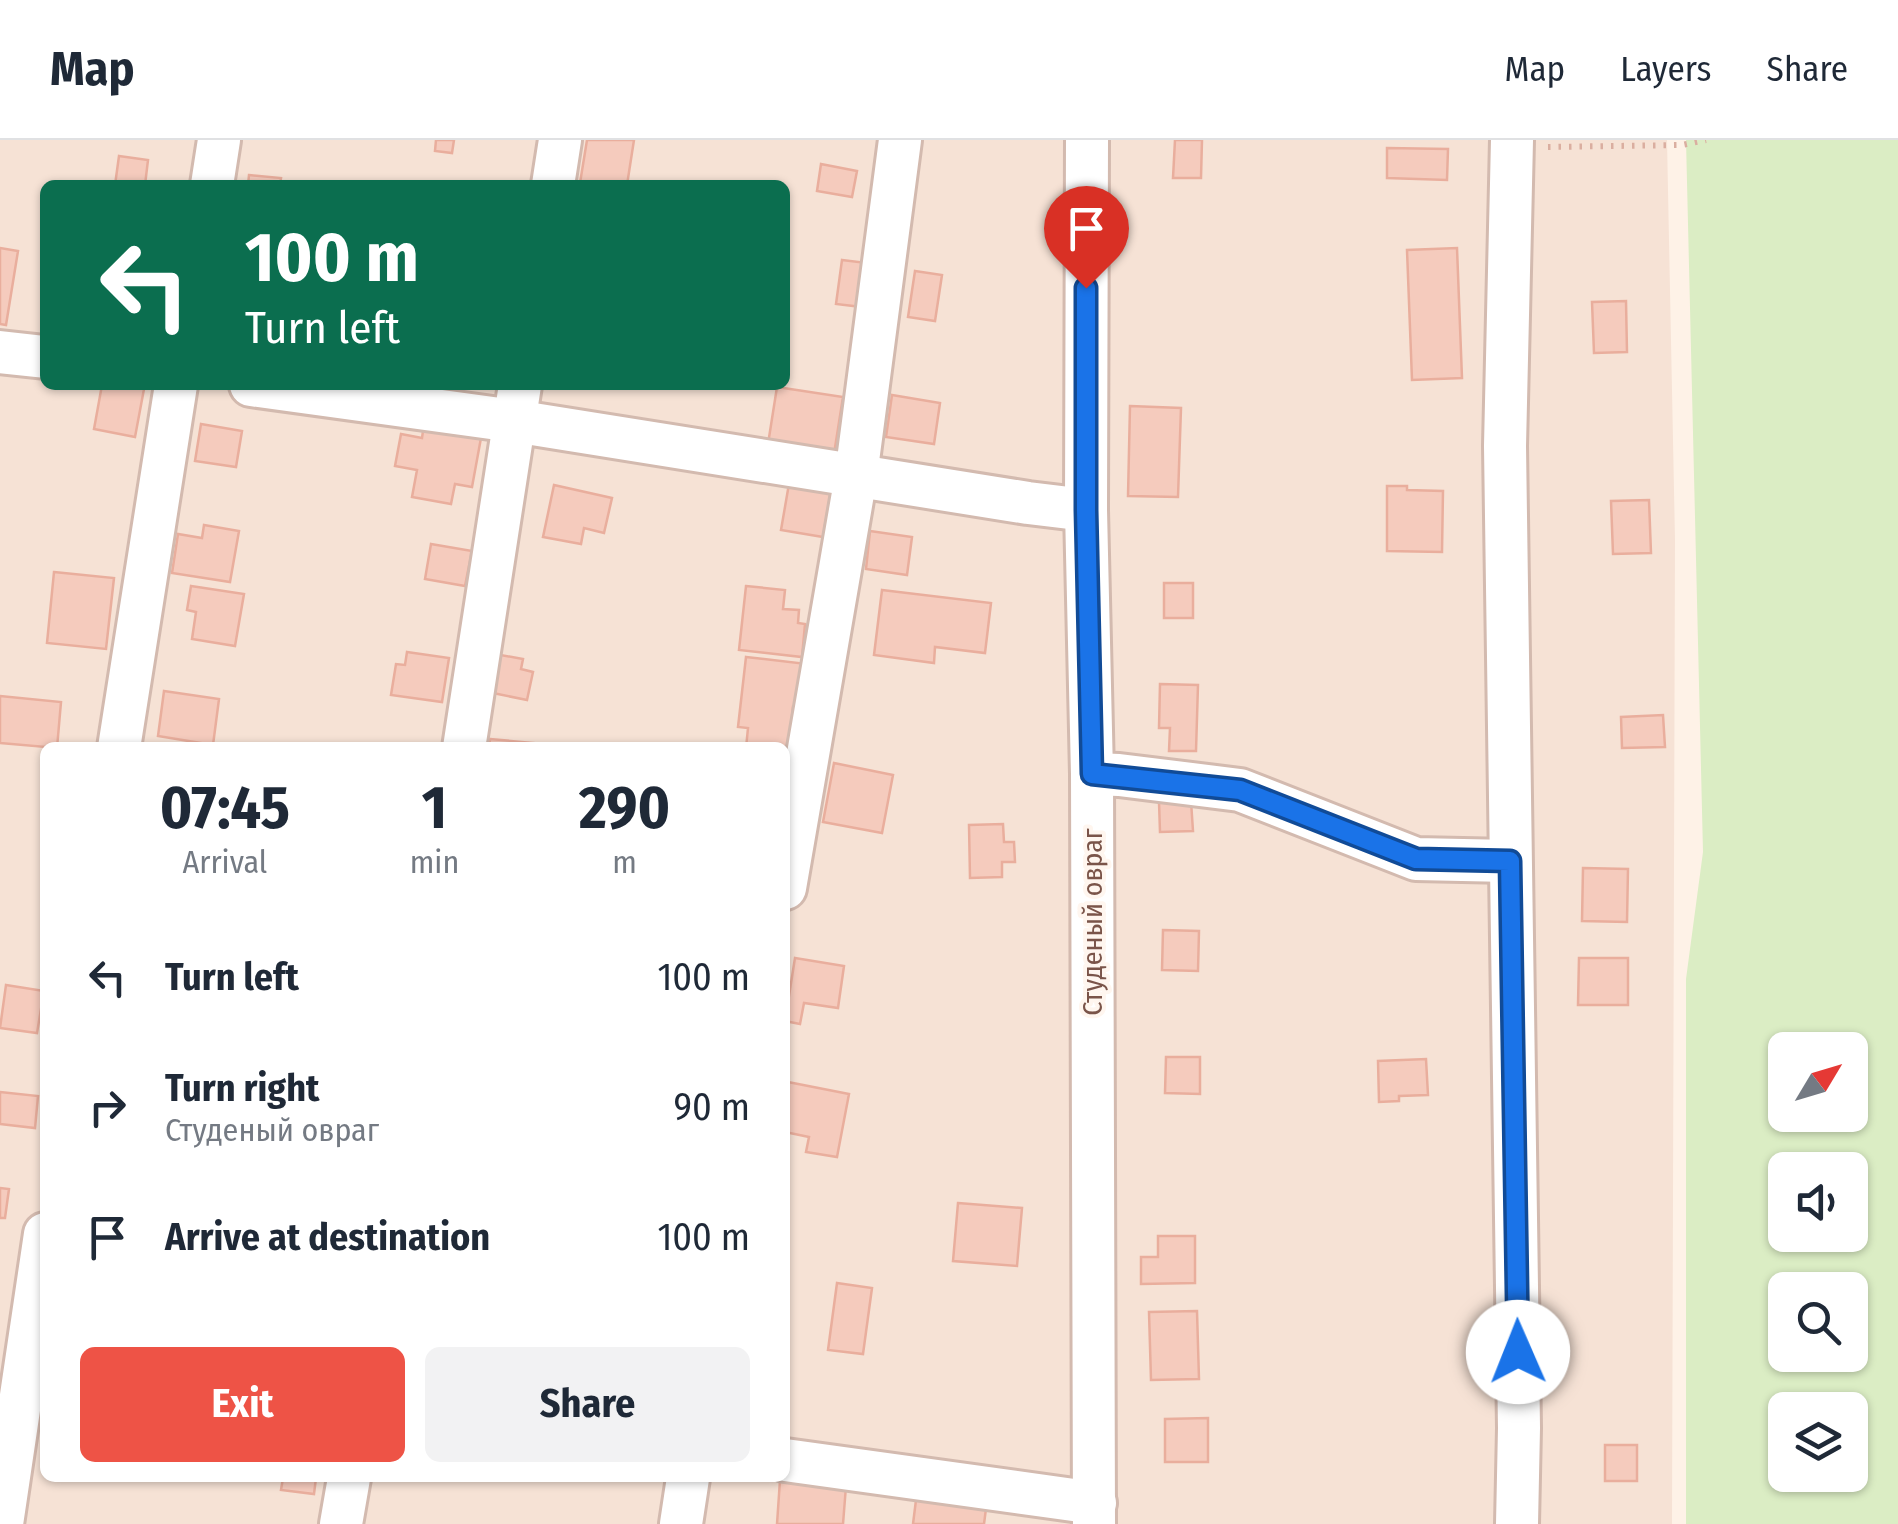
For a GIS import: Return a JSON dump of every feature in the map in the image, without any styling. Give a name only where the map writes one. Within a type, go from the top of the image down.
[{"type":"street","points":[[213,180],[218,140]]},
{"type":"street","points":[[554,180],[560,140]]},
{"type":"street","points":[[790,859],[856,476],[900,140]]},
{"type":"street","name":"Студеный овраг","points":[[1087,140],[1094,1514]]},
{"type":"street","points":[[1512,144],[1505,446],[1519,1428],[1517,1524]]},
{"type":"street","points":[[0,352],[40,357]]},
{"type":"street","points":[[120,742],[175,390]]},
{"type":"street","points":[[325,390],[517,403],[856,476],[1086,510]]},
{"type":"street","points":[[465,742],[517,403]]},
{"type":"street","points":[[1092,774],[1240,790],[1416,859],[1510,861]]},
{"type":"street","points":[[2,1524],[24,1348],[40,1261]]},
{"type":"street","points":[[790,1461],[1094,1514]]},
{"type":"street","points":[[341,1524],[348,1482]]},
{"type":"street","points":[[681,1524],[687,1482]]},
{"type":"path","points":[[1512,144],[1682,145],[1706,140]]},
{"type":"shaded area","points":[[0,140],[1667,140],[1675,540],[1672,1524],[0,1524]]},
{"type":"green space","points":[[1686,140],[1898,140],[1898,1524],[1686,1524],[1686,979],[1703,852]]},
{"type":"building","points":[[436,140],[454,140],[452,153],[435,151]]},
{"type":"building","points":[[587,140],[634,140],[628,180],[580,180]]},
{"type":"building","points":[[1175,140],[1202,140],[1201,178],[1173,178]]},
{"type":"building","points":[[1387,148],[1448,149],[1447,180],[1387,178]]},
{"type":"building","points":[[119,156],[148,160],[146,180],[116,180]]},
{"type":"building","points":[[821,164],[857,171],[852,197],[817,191]]},
{"type":"building","points":[[249,175],[281,178],[281,180],[248,180]]},
{"type":"building","points":[[0,248],[18,251],[6,325],[0,324]]},
{"type":"building","points":[[1457,248],[1462,378],[1412,380],[1407,250]]},
{"type":"building","points":[[842,260],[867,263],[862,307],[836,304]]},
{"type":"building","points":[[915,271],[942,275],[935,321],[908,317]]},
{"type":"building","points":[[1626,301],[1627,352],[1594,353],[1592,302]]},
{"type":"building","points":[[101,390],[144,390],[135,437],[94,429]]},
{"type":"building","points":[[777,390],[843,397],[834,454],[768,444]]},
{"type":"building","points":[[892,395],[940,403],[934,444],[886,437]]},
{"type":"building","points":[[1130,406],[1181,408],[1178,497],[1128,496]]},
{"type":"building","points":[[425,417],[483,427],[472,487],[455,484],[451,504],[412,497],[417,470],[395,466],[401,434],[422,438]]},
{"type":"building","points":[[201,424],[242,431],[236,467],[195,461]]},
{"type":"building","points":[[790,478],[832,485],[823,537],[781,530]]},
{"type":"building","points":[[554,485],[612,498],[604,533],[584,528],[581,544],[543,537]]},
{"type":"building","points":[[1387,486],[1443,491],[1442,552],[1387,551]]},
{"type":"building","points":[[1649,500],[1651,553],[1613,554],[1611,501]]},
{"type":"building","points":[[204,525],[239,531],[230,582],[172,573],[178,534],[202,538]]},
{"type":"building","points":[[870,531],[912,537],[907,575],[866,569]]},
{"type":"building","points":[[431,544],[472,551],[465,586],[425,579]]},
{"type":"building","points":[[54,572],[114,578],[106,649],[47,643]]},
{"type":"building","points":[[1164,583],[1193,583],[1193,618],[1164,618]]},
{"type":"building","points":[[191,586],[244,594],[235,646],[192,639],[196,612],[187,610]]},
{"type":"building","points":[[746,586],[785,590],[783,609],[799,610],[798,623],[805,624],[802,657],[739,650]]},
{"type":"building","points":[[882,590],[991,603],[985,653],[935,647],[934,663],[874,655]]},
{"type":"building","points":[[407,652],[449,658],[442,702],[391,695],[396,664],[405,665]]},
{"type":"building","points":[[495,654],[523,659],[521,669],[533,672],[527,700],[488,692]]},
{"type":"building","points":[[746,657],[807,664],[802,708],[793,707],[789,742],[747,742],[748,728],[738,727]]},
{"type":"building","points":[[1160,684],[1198,685],[1196,751],[1169,751],[1170,728],[1159,728]]},
{"type":"building","points":[[164,691],[219,699],[213,742],[158,736]]},
{"type":"building","points":[[0,696],[61,702],[58,742],[40,742],[40,747],[0,743]]},
{"type":"building","points":[[1663,715],[1665,747],[1622,748],[1621,717]]},
{"type":"building","points":[[834,763],[893,775],[882,833],[823,822]]},
{"type":"building","points":[[1191,801],[1193,831],[1160,832],[1159,802]]},
{"type":"building","points":[[1003,824],[1004,842],[1014,842],[1015,862],[1002,862],[1002,877],[970,878],[969,825]]},
{"type":"building","points":[[1583,868],[1628,869],[1627,922],[1582,921]]},
{"type":"building","points":[[1163,930],[1199,931],[1198,971],[1162,970]]},
{"type":"building","points":[[795,958],[844,966],[838,1008],[804,1003],[800,1024],[790,1022]]},
{"type":"building","points":[[1579,958],[1628,958],[1628,1005],[1578,1005]]},
{"type":"building","points":[[6,985],[40,990],[37,1033],[0,1028]]},
{"type":"building","points":[[1166,1057],[1200,1057],[1200,1094],[1165,1093]]},
{"type":"building","points":[[1426,1059],[1428,1095],[1399,1096],[1399,1101],[1379,1102],[1378,1061]]},
{"type":"building","points":[[790,1082],[849,1094],[837,1157],[806,1152],[809,1137],[790,1133]]},
{"type":"building","points":[[0,1092],[38,1096],[35,1128],[0,1124]]},
{"type":"building","points":[[0,1188],[9,1189],[5,1218],[0,1218]]},
{"type":"building","points":[[958,1203],[1022,1208],[1017,1266],[953,1261]]},
{"type":"building","points":[[1158,1236],[1195,1236],[1195,1283],[1141,1284],[1141,1257],[1158,1257]]},
{"type":"building","points":[[837,1283],[872,1288],[863,1354],[828,1350]]},
{"type":"building","points":[[1197,1311],[1199,1379],[1151,1380],[1149,1312]]},
{"type":"building","points":[[1208,1418],[1208,1462],[1165,1462],[1165,1419]]},
{"type":"building","points":[[1605,1445],[1637,1445],[1637,1481],[1605,1481]]},
{"type":"building","points":[[282,1482],[316,1482],[314,1494],[281,1490]]},
{"type":"building","points":[[780,1482],[846,1486],[843,1524],[777,1524]]},
{"type":"building","points":[[917,1492],[987,1501],[984,1524],[913,1524]]},
{"type":"route","points":[[1086,288],[1092,774],[1240,790],[1416,859],[1510,861],[1518,1352]]}]
